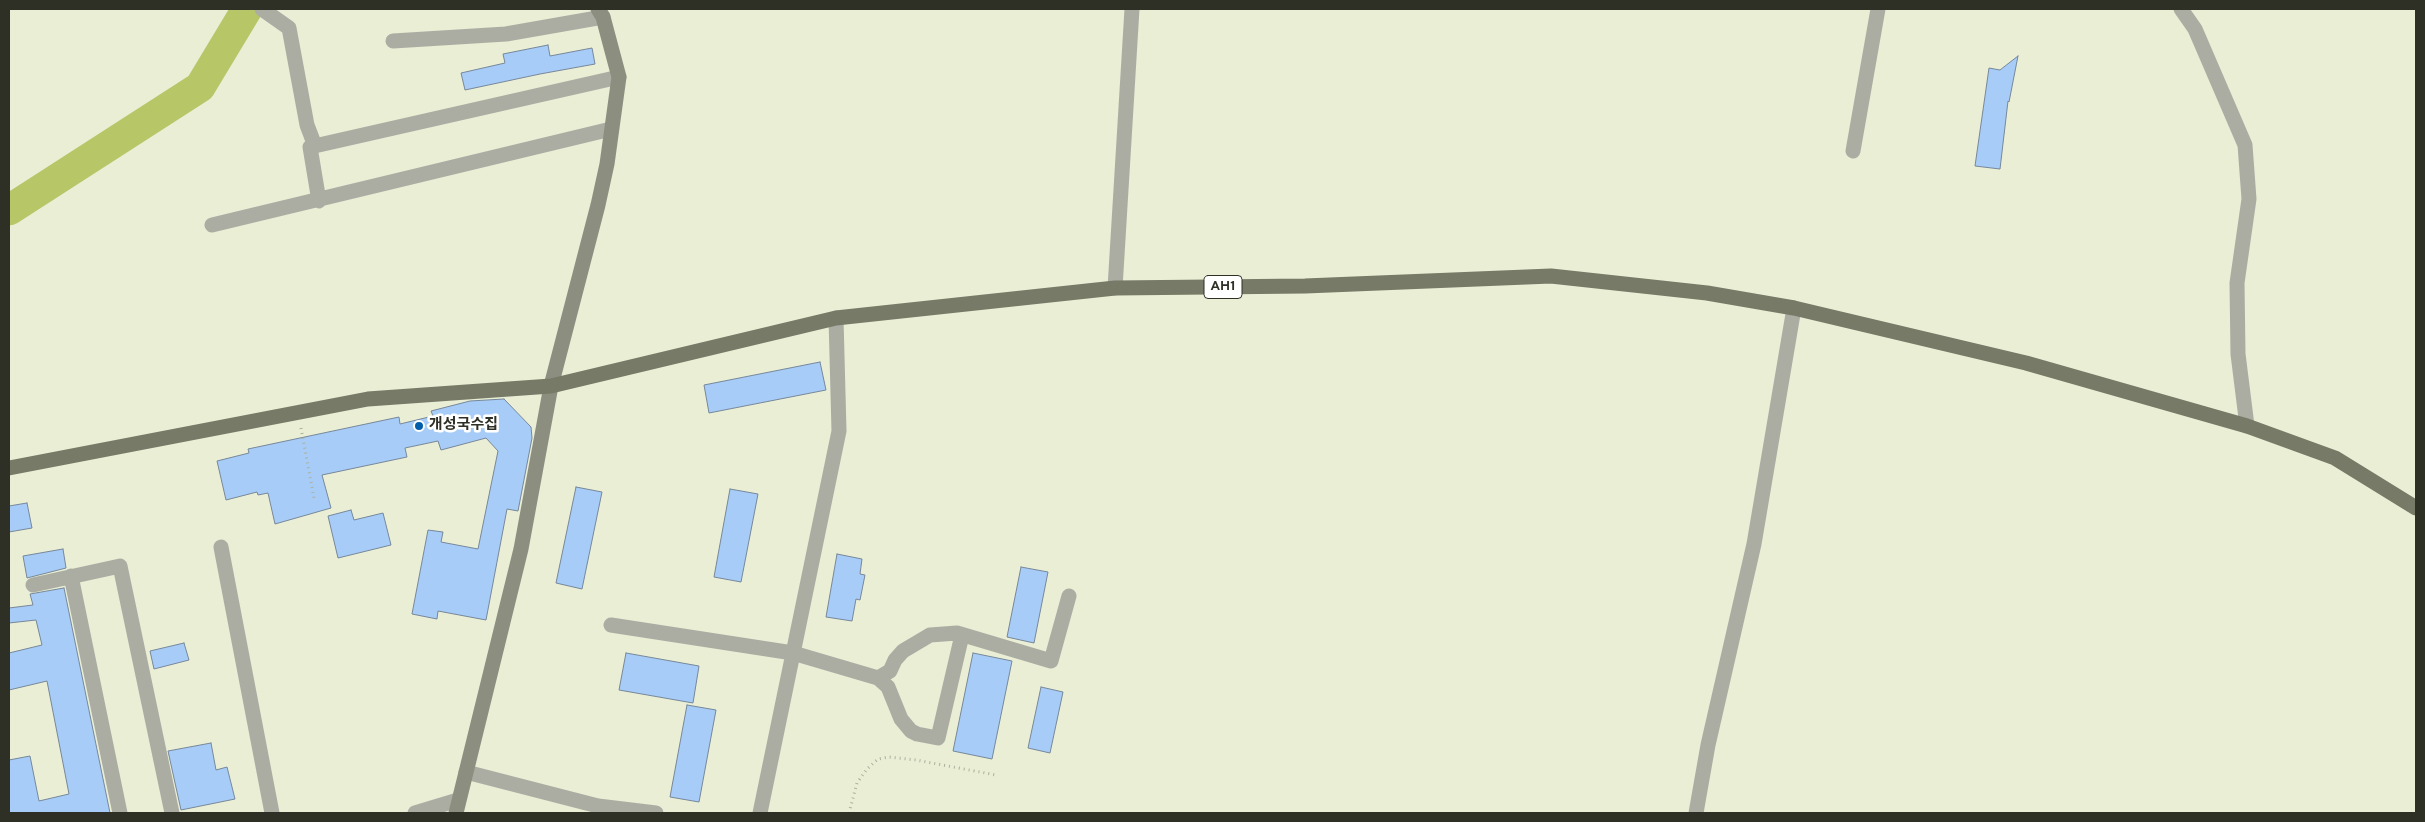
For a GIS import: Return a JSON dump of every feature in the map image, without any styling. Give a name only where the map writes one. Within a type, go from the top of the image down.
[{"type":"main road","name":"AH1","points":[[9,468],[368,399],[551,386],[836,318],[1115,288],[1305,286],[1551,276],[1707,293],[1794,308],[2026,363],[2247,426],[2334,458],[2416,508]]},
{"type":"street","points":[[262,9],[289,28],[307,125],[315,146]]},
{"type":"street","points":[[1115,288],[1132,9]]},
{"type":"street","points":[[1853,151],[1878,9]]},
{"type":"street","points":[[2181,9],[2195,29],[2245,145],[2249,199],[2237,283],[2238,354],[2247,426]]},
{"type":"street","points":[[393,40],[506,34],[601,13],[619,77],[598,205],[551,386],[521,549],[457,807],[415,813]]},
{"type":"street","points":[[319,201],[310,147],[619,77]]},
{"type":"street","points":[[212,226],[611,129]]},
{"type":"street","points":[[1696,813],[1708,745],[1754,544],[1794,308]]},
{"type":"street","points":[[760,813],[839,431],[836,318]]},
{"type":"street","points":[[221,547],[272,813]]},
{"type":"street","points":[[33,585],[120,566],[172,813]]},
{"type":"street","points":[[71,576],[120,813]]},
{"type":"street","points":[[878,678],[890,671],[895,660],[903,651],[930,635],[956,632],[1051,661],[1069,596]]},
{"type":"street","points":[[611,625],[793,653],[878,678],[888,687],[899,715],[911,731],[922,736],[938,738],[962,635]]},
{"type":"street","points":[[466,772],[598,806],[656,813]]},
{"type":"path","points":[[298,412],[314,498]]},
{"type":"path","points":[[849,813],[857,783],[867,769],[878,759],[889,757],[916,760],[996,775]]},
{"type":"building","points":[[548,45],[550,56],[592,48],[595,64],[465,90],[461,73],[505,63],[503,54]]},
{"type":"building","points":[[2018,56],[2008,101],[2000,169],[1975,166],[1989,68],[2000,70]]},
{"type":"building","points":[[820,362],[826,390],[709,413],[704,385]]},
{"type":"building","points":[[504,399],[531,427],[532,438],[518,511],[507,509],[486,620],[438,611],[437,619],[412,614],[428,530],[443,532],[441,542],[478,549],[498,451],[486,438],[441,450],[438,441],[405,448],[407,457],[322,475],[331,508],[275,524],[268,493],[258,495],[257,492],[226,500],[217,461],[249,453],[248,449],[399,417],[400,424],[433,416],[431,411],[470,401]]},
{"type":"building","points":[[576,487],[602,492],[582,589],[556,583]]},
{"type":"building","points":[[730,489],[758,494],[741,582],[714,577]]},
{"type":"building","points":[[27,503],[32,528],[9,532],[9,506]]},
{"type":"building","points":[[351,510],[354,520],[383,513],[391,545],[338,558],[328,516]]},
{"type":"building","points":[[63,549],[66,568],[27,578],[23,556]]},
{"type":"building","points":[[837,554],[862,559],[860,574],[865,575],[860,600],[856,599],[852,621],[826,617]]},
{"type":"building","points":[[1021,567],[1048,572],[1034,643],[1007,637]]},
{"type":"building","points":[[64,588],[110,813],[9,813],[9,760],[30,756],[39,801],[69,794],[47,681],[9,690],[9,653],[42,645],[36,620],[9,623],[9,608],[33,605],[30,594]]},
{"type":"building","points":[[184,643],[189,660],[154,669],[150,651]]},
{"type":"building","points":[[626,653],[699,666],[693,703],[619,690]]},
{"type":"building","points":[[973,653],[1012,661],[992,759],[953,751]]},
{"type":"building","points":[[1041,687],[1063,692],[1050,753],[1028,748]]},
{"type":"building","points":[[687,705],[716,710],[699,802],[670,797]]},
{"type":"building","points":[[211,743],[216,770],[227,767],[235,799],[181,810],[168,751]]},
{"type":"waterway","points":[[9,210],[200,87],[247,9]]},
{"type":"place","name":"개성국수집","points":[[419,426]]}]
